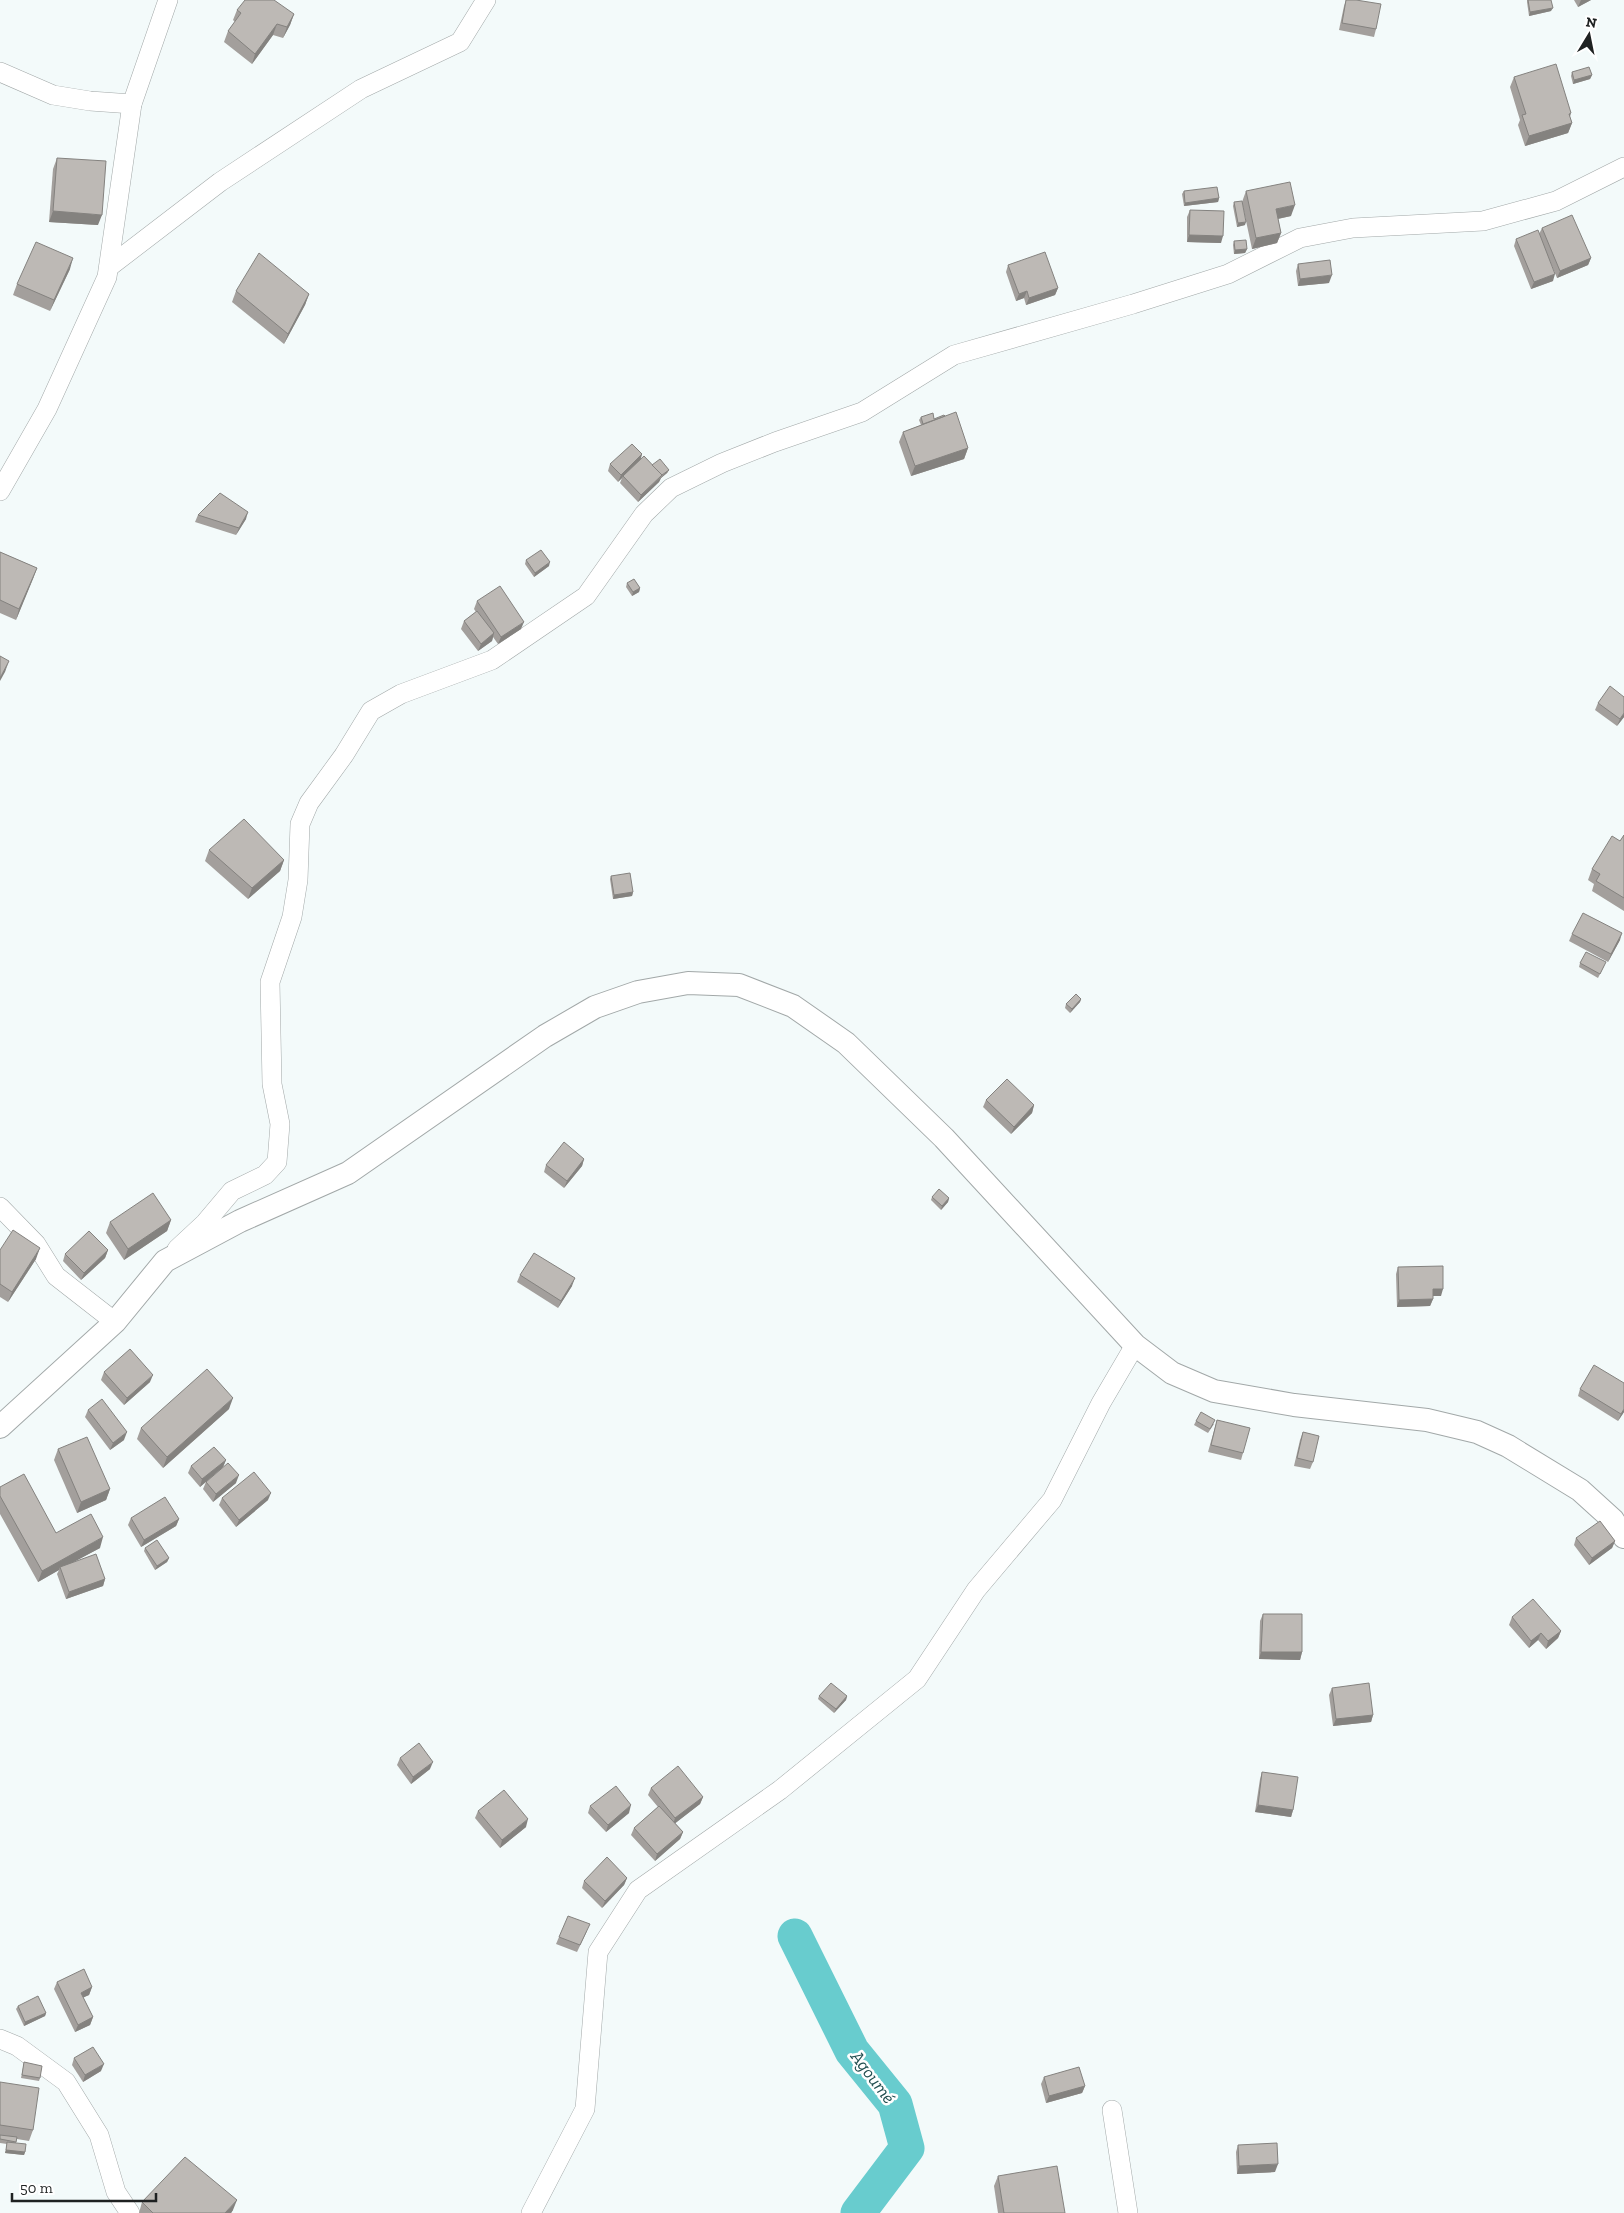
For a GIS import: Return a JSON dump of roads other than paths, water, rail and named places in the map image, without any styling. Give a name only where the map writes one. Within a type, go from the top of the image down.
[{"type":"street","points":[[0,491],[47,409],[107,277],[132,104],[168,0]]},
{"type":"street","points":[[109,267],[220,182],[361,89],[460,42],[486,0]]},
{"type":"street","points":[[0,72],[53,95],[90,101],[132,104]]},
{"type":"street","points":[[0,1427],[115,1322],[165,1261],[205,1223],[232,1191],[265,1175],[277,1162],[280,1124],[272,1084],[270,982],[292,918],[298,880],[300,824],[309,803],[344,754],[371,711],[401,694],[492,660],[586,596],[644,514],[671,488],[722,463],[775,442],[862,412],[954,355],[1133,304],[1228,274],[1300,238],[1353,228],[1483,220],[1556,201],[1624,167]]},
{"type":"street","points":[[165,1261],[240,1221],[348,1173],[545,1036],[595,1007],[638,992],[688,983],[739,985],[793,1006],[846,1043],[944,1138],[1135,1345],[1172,1373],[1214,1391],[1294,1405],[1427,1420],[1477,1432],[1508,1446],[1545,1467],[1580,1490],[1620,1524]]},
{"type":"street","points":[[0,1207],[36,1244],[56,1276],[115,1322]]},
{"type":"street","points":[[531,2213],[585,2109],[598,1952],[638,1890],[780,1790],[917,1679],[976,1590],[1052,1500],[1101,1403],[1135,1345]]},
{"type":"street","points":[[0,2039],[17,2046],[66,2082],[99,2135],[116,2192],[130,2213]]},
{"type":"street","points":[[1112,2110],[1128,2213]]},
{"type":"waterway","name":"Agoumé","points":[[795,1936],[852,2051],[895,2104],[907,2148],[858,2213]]}]
